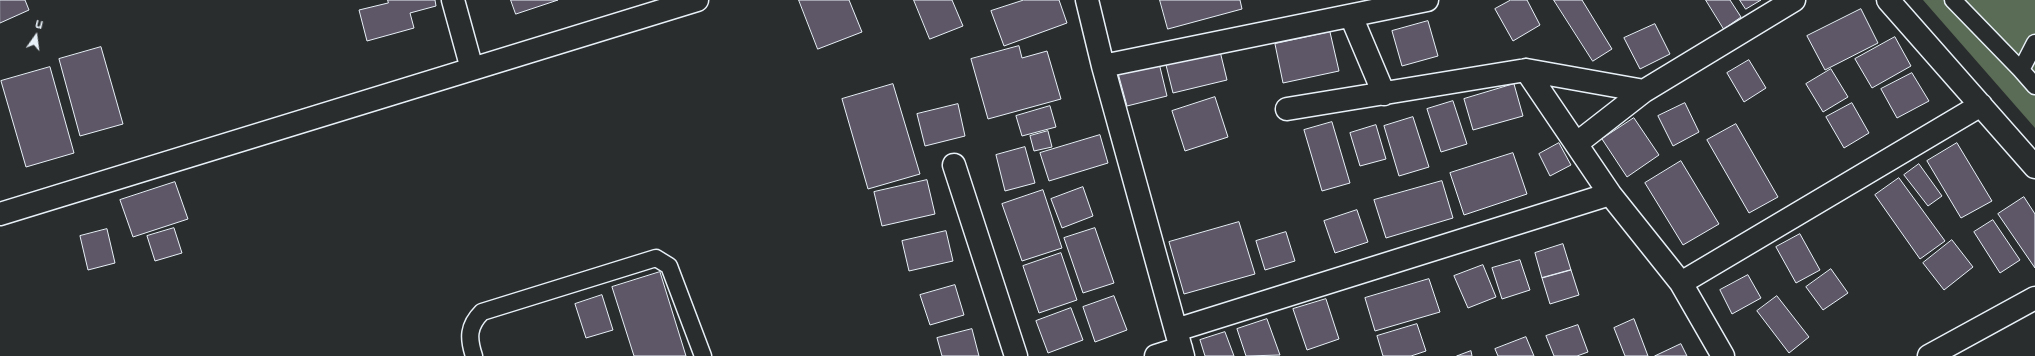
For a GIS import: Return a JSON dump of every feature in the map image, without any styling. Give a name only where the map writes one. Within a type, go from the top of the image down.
[{"type":"street","points":[[453,0],[472,69]]},
{"type":"street","points":[[0,214],[697,0]]},
{"type":"street","points":[[1087,0],[1103,66],[1180,345]]},
{"type":"street","points":[[1103,66],[1427,0]]},
{"type":"street","points":[[1576,144],[1644,91],[1794,0]]},
{"type":"street","points":[[1888,0],[2035,167]]},
{"type":"street","points":[[1351,16],[1384,94]]},
{"type":"street","points":[[1287,109],[1526,70],[1644,91]]},
{"type":"street","points":[[1526,70],[1610,194],[1681,283],[1723,356]]},
{"type":"street","points":[[1681,283],[1981,105]]},
{"type":"street","points":[[954,165],[1016,356]]},
{"type":"street","points":[[1156,356],[1180,345],[1610,194]]},
{"type":"street","points":[[1929,356],[2035,298]]},
{"type":"lane","points":[[1953,0],[2035,86]]},
{"type":"lane","points":[[2021,70],[2035,43]]},
{"type":"lane","points":[[474,356],[469,335],[475,319],[482,312],[656,258],[669,266],[703,356]]},
{"type":"green space","points":[[1923,0],[2035,0],[2035,128]]},
{"type":"building","points":[[0,0],[25,0],[29,10],[0,23]]},
{"type":"building","points":[[388,0],[435,0],[436,6],[410,13],[414,28],[367,41],[359,10],[388,3]]},
{"type":"building","points":[[511,0],[558,0],[516,14]]},
{"type":"building","points":[[799,0],[849,0],[862,32],[818,49]]},
{"type":"building","points":[[914,0],[952,0],[963,26],[930,39]]},
{"type":"building","points":[[1024,0],[1059,0],[1067,23],[1004,46],[991,11]]},
{"type":"building","points":[[1160,0],[1240,0],[1242,9],[1168,29]]},
{"type":"building","points":[[1511,0],[1527,0],[1540,25],[1513,41],[1495,9]]},
{"type":"building","points":[[1554,0],[1582,0],[1612,49],[1593,61]]},
{"type":"building","points":[[1706,0],[1730,0],[1741,17],[1724,29]]},
{"type":"building","points":[[1740,0],[1761,0],[1746,9]]},
{"type":"building","points":[[1861,9],[1878,43],[1825,70],[1807,36]]},
{"type":"building","points":[[1428,21],[1438,56],[1402,66],[1392,31]]},
{"type":"building","points":[[1655,24],[1670,54],[1640,69],[1624,38]]},
{"type":"building","points":[[1330,32],[1339,71],[1283,83],[1275,44]]},
{"type":"building","points":[[1895,37],[1911,66],[1872,88],[1855,59]]},
{"type":"building","points":[[1019,46],[1022,58],[1047,51],[1061,99],[988,119],[971,59]]},
{"type":"building","points":[[101,47],[123,124],[80,136],[59,59]]},
{"type":"building","points":[[1219,47],[1227,80],[1173,93],[1165,61]]},
{"type":"building","points":[[1749,60],[1766,88],[1744,102],[1727,73]]},
{"type":"building","points":[[1159,63],[1167,96],[1127,106],[1118,73]]},
{"type":"building","points":[[50,67],[74,153],[26,167],[1,81]]},
{"type":"building","points":[[1831,69],[1848,97],[1823,112],[1806,84]]},
{"type":"building","points":[[1912,73],[1929,101],[1897,118],[1881,89]]},
{"type":"building","points":[[893,84],[920,174],[868,189],[842,99]]},
{"type":"building","points":[[1514,84],[1523,116],[1473,130],[1464,99]]},
{"type":"building","points":[[1215,97],[1228,137],[1185,151],[1172,111]]},
{"type":"building","points":[[1453,101],[1467,144],[1441,152],[1427,109]]},
{"type":"building","points":[[1685,103],[1699,132],[1673,146],[1658,116]]},
{"type":"building","points":[[1852,103],[1869,133],[1844,148],[1826,117]]},
{"type":"building","points":[[958,104],[965,136],[925,146],[917,114]]},
{"type":"building","points":[[1050,106],[1056,127],[1022,136],[1016,116]]},
{"type":"building","points":[[1413,117],[1429,167],[1399,176],[1384,126]]},
{"type":"building","points":[[1634,118],[1659,155],[1627,177],[1602,139]]},
{"type":"building","points":[[1332,122],[1350,183],[1322,191],[1304,130]]},
{"type":"building","points":[[1736,124],[1778,197],[1749,213],[1707,140]]},
{"type":"building","points":[[1376,125],[1386,159],[1360,166],[1350,133]]},
{"type":"building","points":[[1048,131],[1052,147],[1034,151],[1030,136]]},
{"type":"building","points":[[1100,135],[1108,163],[1049,181],[1040,153]]},
{"type":"building","points":[[1559,143],[1571,165],[1550,176],[1539,154]]},
{"type":"building","points":[[1957,143],[1992,201],[1961,218],[1927,161]]},
{"type":"building","points":[[1025,147],[1035,183],[1005,191],[996,155]]},
{"type":"building","points":[[1513,153],[1527,194],[1464,215],[1450,173]]},
{"type":"building","points":[[1681,161],[1719,224],[1683,245],[1645,183]]},
{"type":"building","points":[[1919,164],[1942,196],[1928,206],[1904,175]]},
{"type":"building","points":[[1899,178],[1945,241],[1920,259],[1875,195]]},
{"type":"building","points":[[927,180],[935,214],[882,226],[874,192]]},
{"type":"building","points":[[1442,181],[1453,218],[1386,238],[1374,200]]},
{"type":"building","points":[[175,182],[188,219],[133,237],[120,200]]},
{"type":"building","points":[[1083,187],[1093,216],[1062,228],[1051,199]]},
{"type":"building","points":[[1043,190],[1062,248],[1022,261],[1002,204]]},
{"type":"building","points":[[2024,197],[2035,214],[2035,268],[1998,214]]},
{"type":"building","points":[[1357,210],[1368,242],[1335,253],[1324,221]]},
{"type":"building","points":[[1993,220],[2020,260],[2000,273],[1974,232]]},
{"type":"building","points":[[1239,222],[1255,274],[1184,294],[1169,242]]},
{"type":"building","points":[[174,228],[182,253],[155,261],[147,236]]},
{"type":"building","points":[[1095,228],[1114,283],[1083,293],[1064,238]]},
{"type":"building","points":[[107,229],[115,263],[88,270],[80,236]]},
{"type":"building","points":[[946,231],[953,261],[909,271],[902,241]]},
{"type":"building","points":[[1286,232],[1295,261],[1265,270],[1256,241]]},
{"type":"building","points":[[1800,234],[1820,270],[1796,283],[1776,247]]},
{"type":"building","points":[[1952,240],[1973,267],[1944,290],[1923,263]]},
{"type":"building","points":[[1563,244],[1571,270],[1542,278],[1535,253]]},
{"type":"building","points":[[1061,253],[1077,300],[1039,313],[1023,266]]},
{"type":"building","points":[[1520,260],[1530,290],[1502,299],[1492,268]]},
{"type":"building","points":[[1483,265],[1496,297],[1468,308],[1454,276]]},
{"type":"building","points":[[1831,269],[1848,293],[1823,310],[1806,287]]},
{"type":"building","points":[[1571,270],[1579,295],[1550,304],[1542,278]]},
{"type":"building","points":[[660,272],[686,356],[634,356],[612,287]]},
{"type":"building","points":[[1748,275],[1761,298],[1732,314],[1720,290]]},
{"type":"building","points":[[1429,279],[1440,312],[1375,331],[1365,298]]},
{"type":"building","points":[[955,285],[964,315],[930,325],[920,295]]},
{"type":"building","points":[[602,295],[613,330],[586,338],[575,304]]},
{"type":"building","points":[[1114,296],[1127,330],[1095,342],[1083,307]]},
{"type":"building","points":[[1777,296],[1809,337],[1789,353],[1757,311]]},
{"type":"building","points":[[1326,299],[1339,339],[1307,350],[1293,309]]},
{"type":"building","points":[[1071,308],[1083,340],[1048,353],[1036,321]]},
{"type":"building","points":[[1267,319],[1280,355],[1246,356],[1237,329]]},
{"type":"building","points":[[1634,319],[1648,356],[1625,356],[1614,328]]},
{"type":"building","points":[[1417,324],[1426,351],[1411,356],[1383,356],[1377,336]]},
{"type":"building","points":[[1578,325],[1588,352],[1577,356],[1554,356],[1546,336]]},
{"type":"building","points":[[972,329],[979,356],[942,356],[937,338]]},
{"type":"building","points":[[1225,332],[1234,356],[1205,356],[1200,340]]},
{"type":"building","points":[[1526,337],[1534,356],[1498,356],[1495,349]]},
{"type":"building","points":[[1681,344],[1687,356],[1655,356]]},
{"type":"building","points":[[1471,351],[1472,356],[1457,356]]}]
